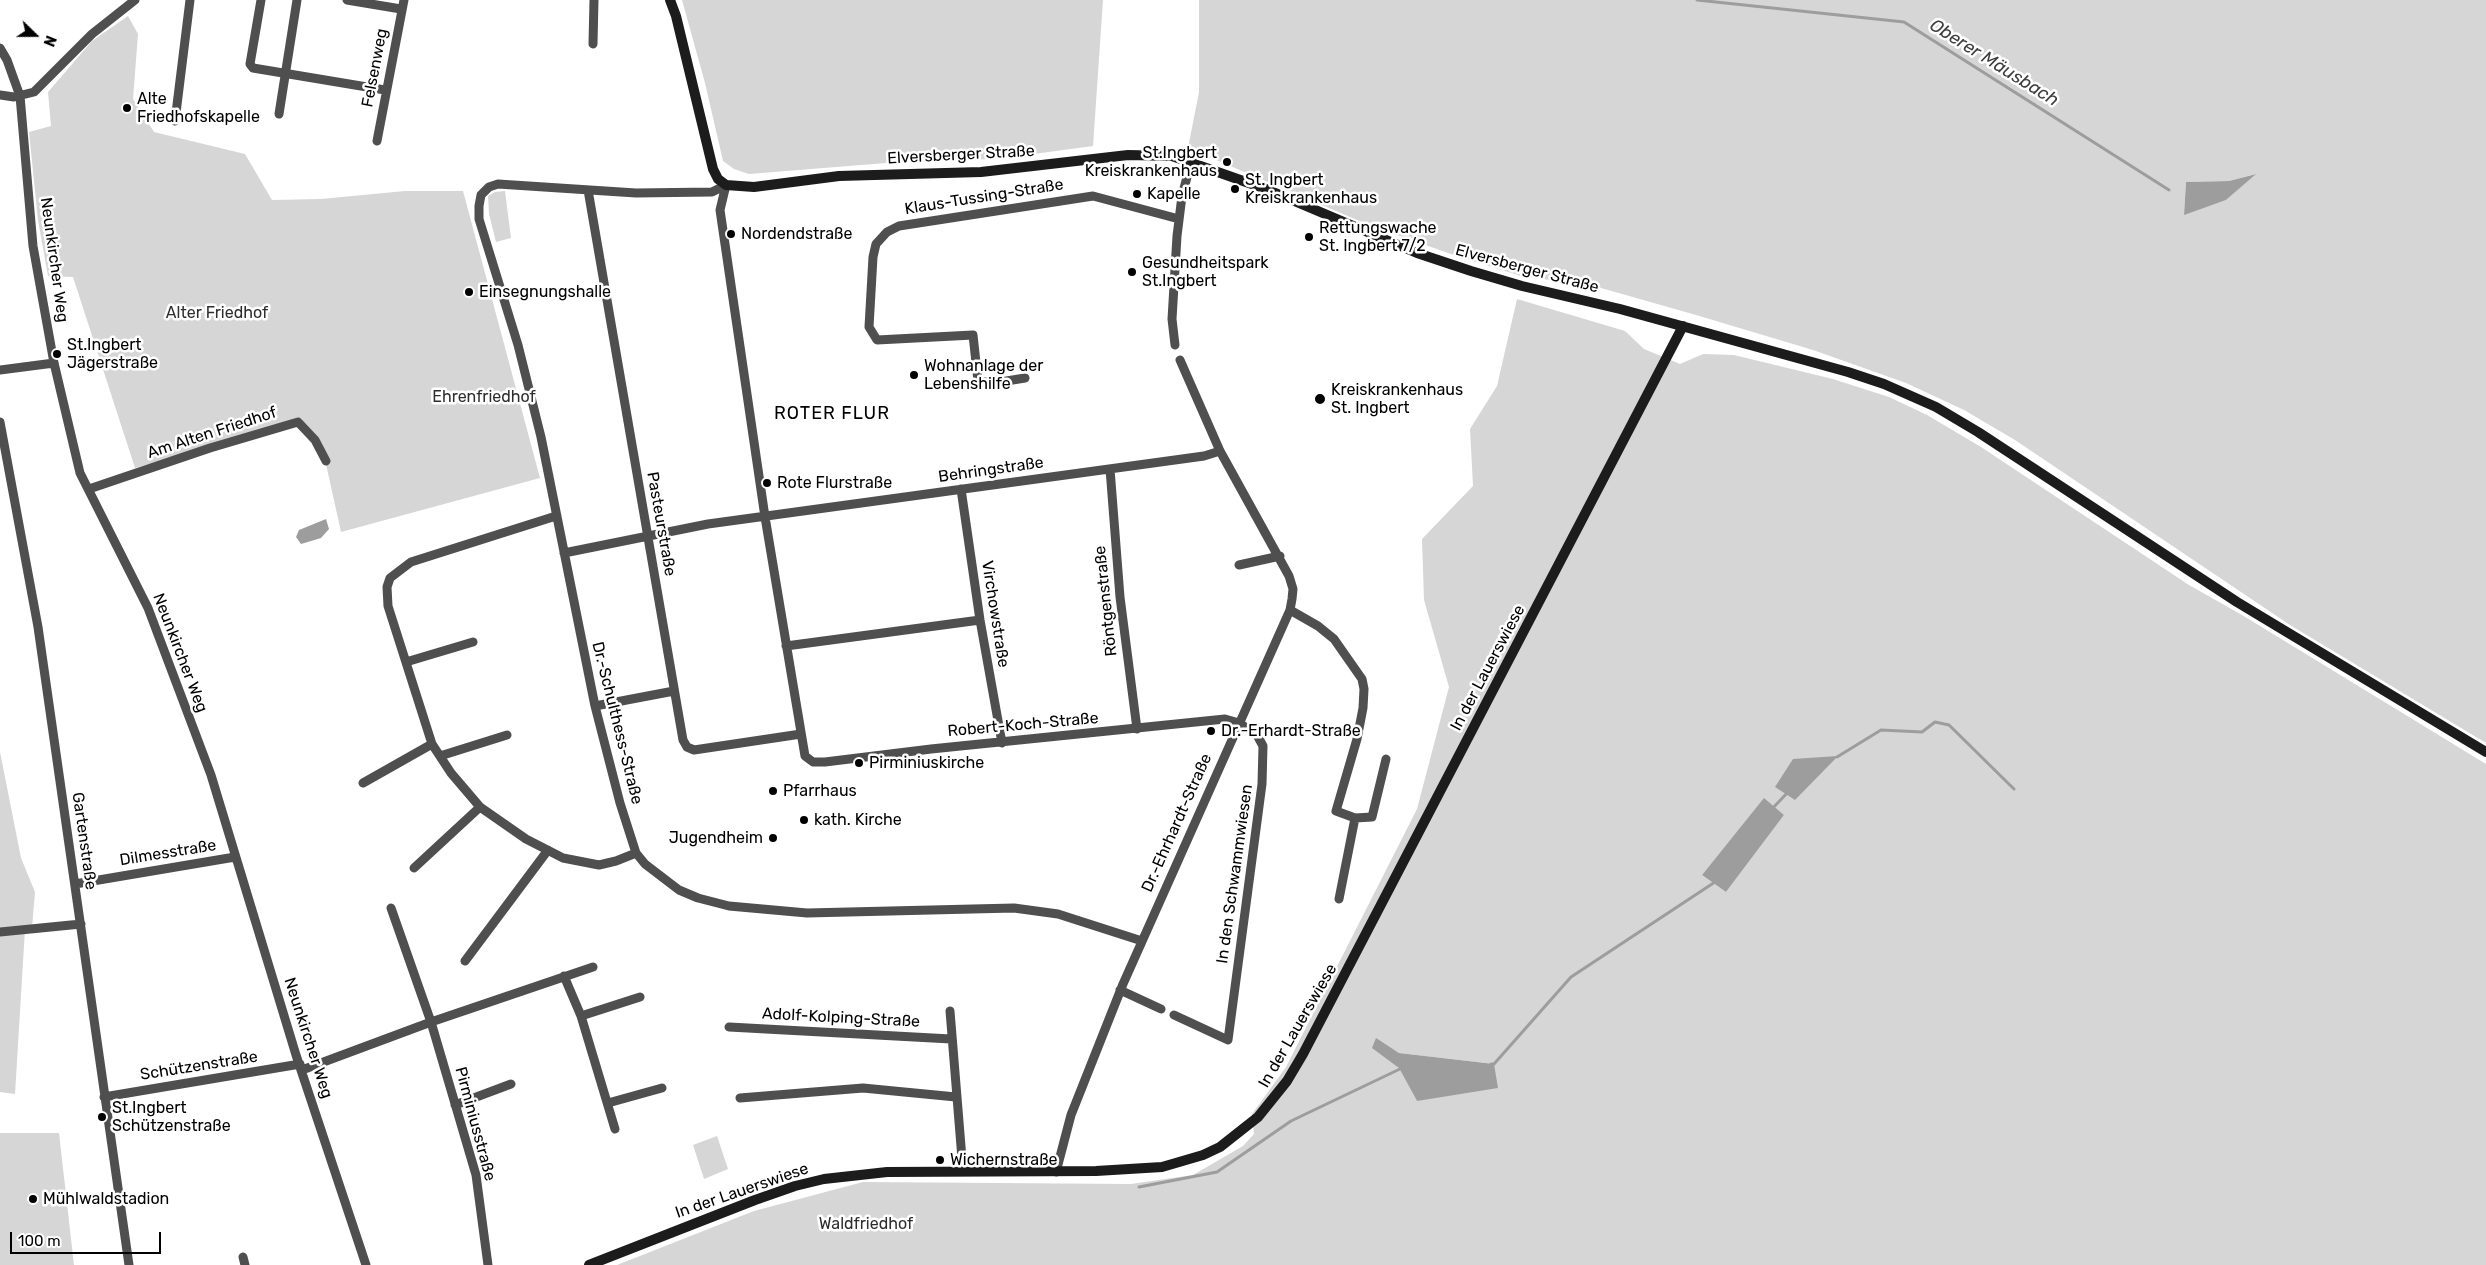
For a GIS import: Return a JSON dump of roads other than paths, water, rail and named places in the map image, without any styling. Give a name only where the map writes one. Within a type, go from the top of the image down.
[{"type":"main road","points":[[670,0],[676,16],[713,169],[718,179],[726,185]]},
{"type":"main road","name":"Elversberger Straße","points":[[726,185],[754,187],[839,176],[982,172],[1128,155],[1159,154],[1191,162],[1266,189],[1417,253],[1462,268],[1522,286],[1683,326],[1884,384],[1936,407],[2237,602],[2486,752]]},
{"type":"main road","name":"In der Lauerswiese","points":[[589,1265],[795,1186],[852,1174],[963,1171],[1056,1172],[1162,1166],[1203,1156],[1220,1147],[1258,1117],[1282,1088],[1312,1037],[1683,326]]},
{"type":"street","points":[[0,95],[20,96],[39,88],[92,34],[135,0]]},
{"type":"street","points":[[175,121],[190,0]]},
{"type":"street","points":[[260,0],[250,64],[253,68],[385,90]]},
{"type":"street","points":[[279,114],[287,74],[297,0]]},
{"type":"street","points":[[348,0],[402,5]]},
{"type":"street","points":[[593,44],[594,0]]},
{"type":"street","name":"Felsenweg","points":[[377,141],[402,5]]},
{"type":"street","name":"Neunkircher Weg","points":[[0,48],[7,60],[20,96],[34,246],[54,363],[80,473],[90,489],[148,608],[211,775],[301,1067],[366,1265]]},
{"type":"street","points":[[1175,346],[1173,286],[1179,219],[1186,176],[1191,162]]},
{"type":"street","name":"Dr.-Schulthess-Straße","points":[[588,190],[498,184],[489,187],[481,195],[479,220],[518,345],[541,437],[595,706],[620,803],[636,852],[645,864],[680,890],[698,898],[728,906],[807,913],[1014,908],[1058,914],[1142,941]]},
{"type":"street","points":[[588,190],[636,193],[712,192],[726,185]]},
{"type":"street","points":[[726,185],[720,210],[765,517],[801,734]]},
{"type":"street","name":"Pasteurstraße","points":[[588,190],[683,740],[687,747],[694,750],[801,734]]},
{"type":"street","name":"Klaus-Tussing-Straße","points":[[1025,378],[994,384],[978,381],[973,335],[877,340],[870,327],[873,257],[876,244],[887,232],[899,226],[1093,196],[1179,219]]},
{"type":"street","name":"Dr.-Ehrhardt-Straße","points":[[1056,1172],[1071,1115],[1120,990],[1290,610],[1293,589],[1280,556],[1220,451],[1180,360]]},
{"type":"street","points":[[0,370],[54,363]]},
{"type":"street","name":"Gartenstraße","points":[[0,422],[38,627],[129,1265]]},
{"type":"street","name":"Am Alten Friedhof","points":[[90,489],[210,448],[298,422],[315,440],[326,461]]},
{"type":"street","name":"Behringstraße","points":[[564,553],[648,535],[961,489],[1204,456],[1220,451]]},
{"type":"street","name":"Röntgenstraße","points":[[1110,469],[1120,597],[1137,729]]},
{"type":"street","name":"Virchowstraße","points":[[961,489],[980,620],[1002,743]]},
{"type":"street","points":[[556,516],[411,562],[396,572],[387,587],[386,598],[432,744],[464,790],[480,807],[526,839],[563,858],[598,865],[616,861],[636,852]]},
{"type":"street","points":[[1238,565],[1280,556]]},
{"type":"street","points":[[1290,610],[1318,626],[1334,639],[1362,679],[1364,690],[1363,708],[1357,739],[1336,811],[1355,818],[1372,817],[1386,759]]},
{"type":"street","points":[[786,646],[980,620]]},
{"type":"street","points":[[406,662],[473,642]]},
{"type":"street","points":[[595,706],[674,691]]},
{"type":"street","name":"Robert-Koch-Straße","points":[[801,734],[805,756],[810,760],[825,762],[931,748],[1002,743],[1226,720],[1239,723]]},
{"type":"street","name":"In den Schwammwiesen","points":[[1174,1015],[1228,1040],[1264,764],[1263,746],[1258,735],[1239,723]]},
{"type":"street","points":[[440,756],[507,734]]},
{"type":"street","points":[[363,783],[432,744]]},
{"type":"street","points":[[414,868],[480,807]]},
{"type":"street","points":[[1339,899],[1355,818]]},
{"type":"street","points":[[465,961],[548,850]]},
{"type":"street","name":"Dilmesstraße","points":[[75,884],[235,857]]},
{"type":"street","name":"Pirminiusstraße","points":[[391,908],[431,1022],[476,1175],[488,1265]]},
{"type":"street","points":[[0,932],[81,924]]},
{"type":"street","name":"Schützenstraße","points":[[104,1097],[301,1067],[593,967]]},
{"type":"street","points":[[564,976],[581,1016],[615,1130]]},
{"type":"street","points":[[1120,990],[1161,1008]]},
{"type":"street","points":[[581,1016],[640,997]]},
{"type":"street","points":[[950,1011],[963,1171]]},
{"type":"street","name":"Adolf-Kolping-Straße","points":[[729,1027],[951,1039]]},
{"type":"street","points":[[455,1105],[511,1084]]},
{"type":"street","points":[[608,1104],[662,1088]]},
{"type":"street","points":[[740,1098],[862,1088],[956,1097]]},
{"type":"waterway","name":"Oberer Mäusbach","points":[[1697,0],[1904,22],[2169,190]]},
{"type":"waterway","points":[[1837,757],[1881,730],[1922,732],[1935,722],[1949,725],[2014,789]]},
{"type":"waterway","points":[[1771,810],[1789,791]]},
{"type":"waterway","points":[[1491,1064],[1494,1064],[1571,977],[1715,882]]},
{"type":"waterway","points":[[1139,1187],[1217,1172],[1291,1121],[1402,1068]]},
{"type":"place","name":"Alte Friedhofskapelle","points":[[127,108]]},
{"type":"place","name":"St.Ingbert Kreiskrankenhaus","points":[[1227,162]]},
{"type":"place","name":"St. Ingbert Kreiskrankenhaus","points":[[1235,189]]},
{"type":"place","name":"Kapelle","points":[[1137,194]]},
{"type":"place","name":"Nordendstraße","points":[[731,234]]},
{"type":"place","name":"Rettungswache St. Ingbert 7/2","points":[[1309,237]]},
{"type":"place","name":"Gesundheitspark St.Ingbert","points":[[1132,272]]},
{"type":"place","name":"Einsegnungshalle","points":[[469,292]]},
{"type":"place","name":"St.Ingbert Jägerstraße","points":[[57,354]]},
{"type":"place","name":"Wohnanlage der Lebenshilfe","points":[[914,375]]},
{"type":"place","name":"Kreiskrankenhaus St. Ingbert","points":[[1320,399]]},
{"type":"place","name":"Rote Flurstraße","points":[[767,483]]},
{"type":"place","name":"Dr.-Erhardt-Straße","points":[[1211,731]]},
{"type":"place","name":"Pirminiuskirche","points":[[859,763]]},
{"type":"place","name":"Pfarrhaus","points":[[773,791]]},
{"type":"place","name":"kath. Kirche","points":[[804,820]]},
{"type":"place","name":"Jugendheim","points":[[773,838]]},
{"type":"place","name":"St.Ingbert Schützenstraße","points":[[102,1117]]},
{"type":"place","name":"Wichernstraße","points":[[940,1160]]},
{"type":"place","name":"Mühlwaldstadion","points":[[33,1199]]},
{"type":"district","name":"ROTER FLUR","points":[[832,414]]},
{"type":"park label","name":"Alter Friedhof","points":[[217,313]]},
{"type":"park label","name":"Ehrenfriedhof","points":[[484,397]]},
{"type":"park label","name":"Waldfriedhof","points":[[866,1224]]}]
